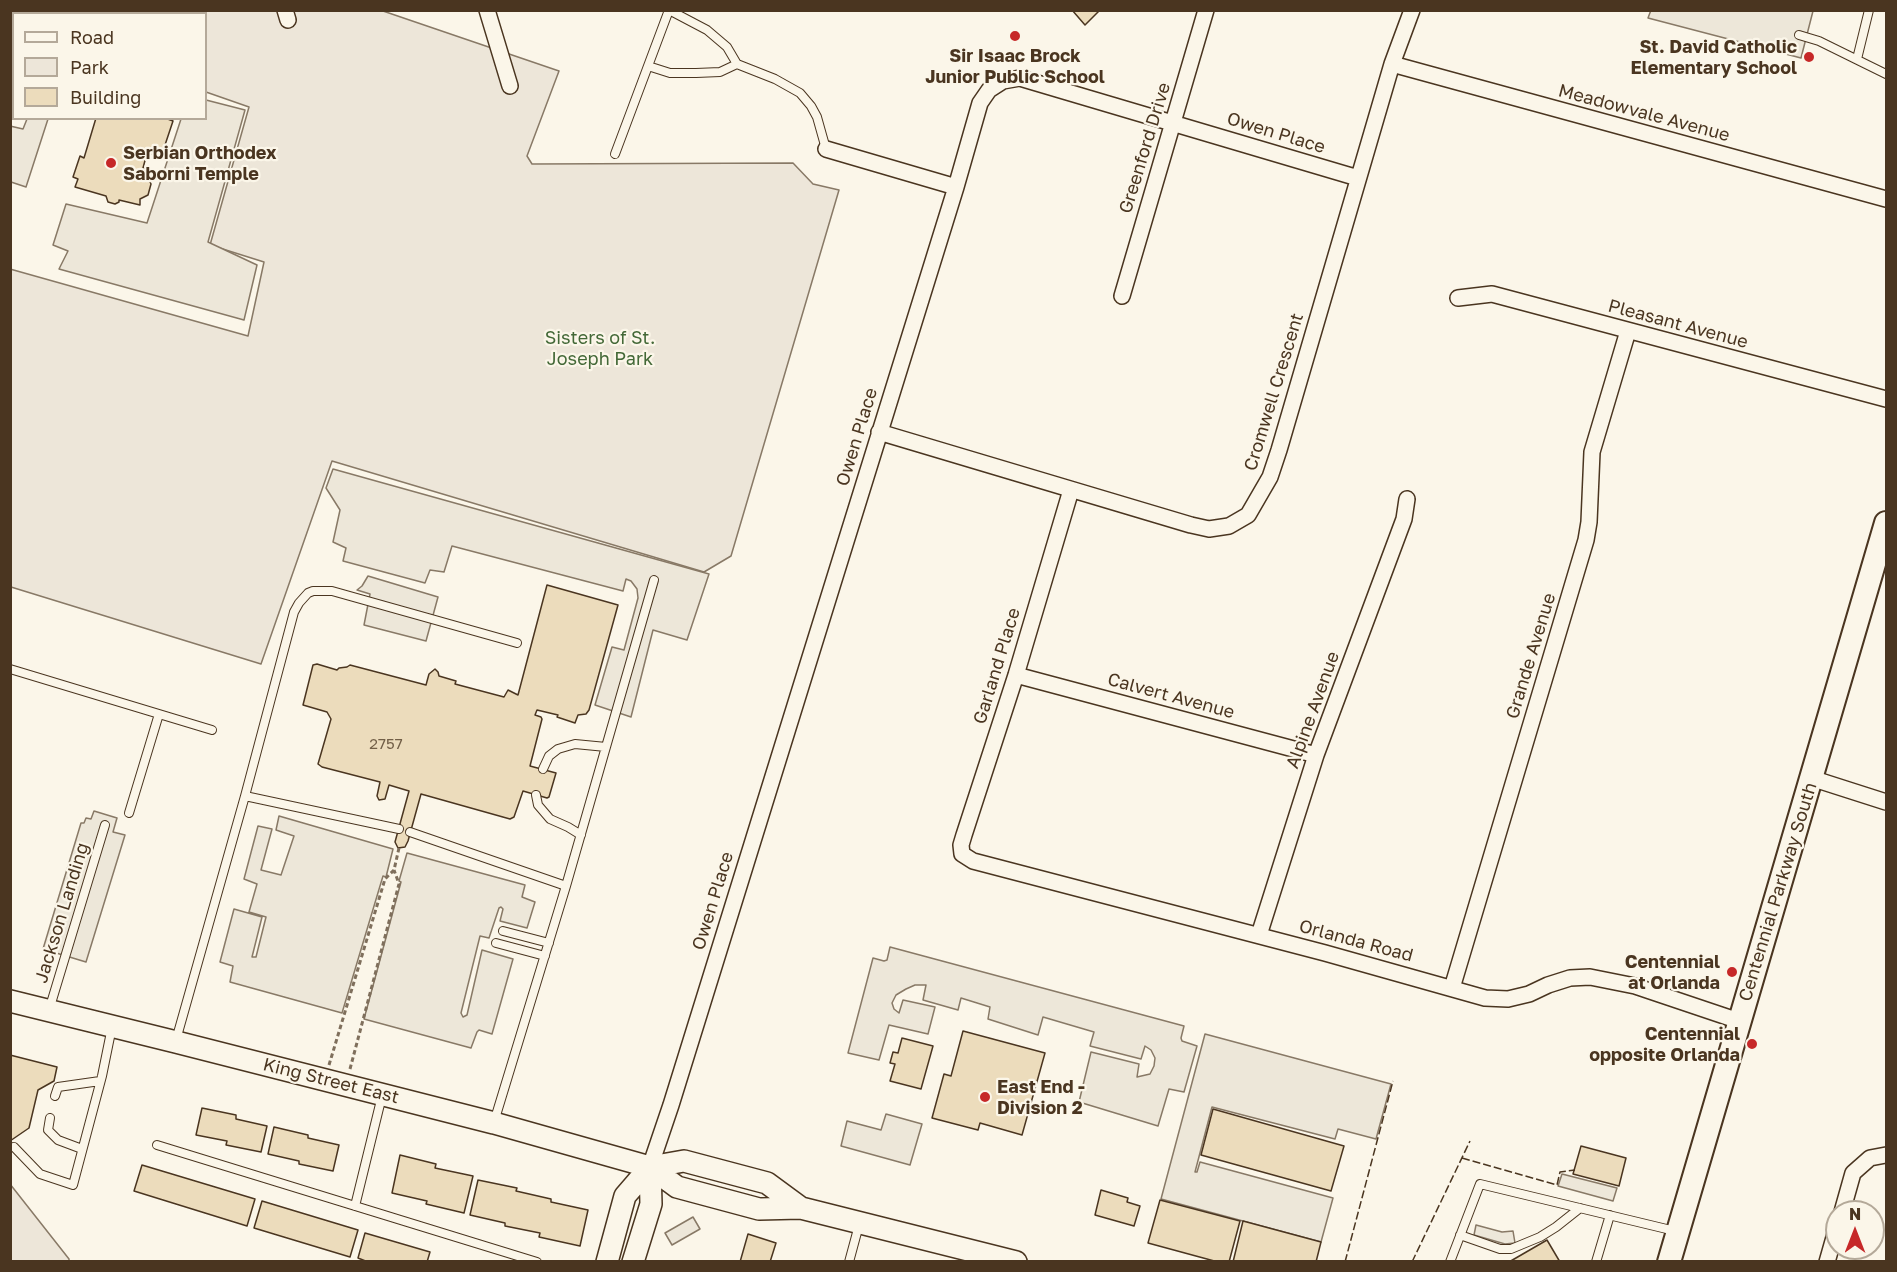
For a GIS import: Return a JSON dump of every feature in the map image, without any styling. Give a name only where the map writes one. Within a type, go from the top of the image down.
[{"type":"main road","name":"Centennial Parkway South","points":[[1670,1262],[1811,778],[1879,574],[1887,523]]},
{"type":"main road","name":"King Street East","points":[[10,1001],[494,1123],[650,1167],[684,1161],[767,1184],[801,1208],[1016,1262]]},
{"type":"main road","points":[[607,1262],[626,1196],[650,1167]]},
{"type":"main road","points":[[633,1262],[651,1204],[650,1167]]},
{"type":"street","points":[[487,10],[510,86]]},
{"type":"street","name":"Greenford Drive","points":[[1122,296],[1206,10]]},
{"type":"street","name":"Cromwell Crescent","points":[[879,432],[1191,525],[1209,529],[1229,526],[1248,515],[1270,477],[1279,450],[1392,64],[1412,10]]},
{"type":"street","name":"Meadowvale Avenue","points":[[1392,64],[1887,199]]},
{"type":"street","name":"Owen Place","points":[[650,1167],[980,104],[989,90],[1004,81],[1020,78],[1358,178]]},
{"type":"street","points":[[826,149],[956,187]]},
{"type":"street","name":"Pleasant Avenue","points":[[1458,298],[1492,294],[1887,399]]},
{"type":"street","name":"Grande Avenue","points":[[1452,988],[1586,540],[1592,452],[1628,331]]},
{"type":"street","name":"Garland Place","points":[[962,854],[964,835],[1016,675],[1071,490]]},
{"type":"street","name":"Alpine Avenue","points":[[1258,935],[1316,755],[1404,519],[1407,499]]},
{"type":"street","name":"Calvert Avenue","points":[[1016,675],[1316,755]]},
{"type":"street","points":[[1811,778],[1887,802]]},
{"type":"street","name":"Orlanda Road","points":[[962,854],[973,861],[1258,935],[1485,998],[1508,999],[1529,994],[1570,978],[1596,978],[1635,986],[1739,1020]]},
{"type":"street","points":[[1845,1200],[1853,1173],[1870,1158],[1887,1155]]},
{"type":"lane","points":[[615,154],[669,10],[707,30],[727,47],[737,64],[775,79],[800,93],[817,117],[826,149]]},
{"type":"lane","points":[[1857,59],[1869,10]]},
{"type":"lane","points":[[1799,35],[1819,41],[1887,74]]},
{"type":"lane","points":[[648,66],[670,73],[696,73],[720,72],[737,64]]},
{"type":"lane","points":[[494,1123],[566,886],[654,580]]},
{"type":"lane","points":[[176,1041],[298,603],[313,591],[332,591],[517,643]]},
{"type":"lane","points":[[10,669],[212,730]]},
{"type":"lane","points":[[129,813],[159,714]]},
{"type":"lane","points":[[543,769],[549,756],[558,749],[575,744],[606,747]]},
{"type":"lane","points":[[536,795],[538,805],[550,819],[580,835]]},
{"type":"lane","points":[[246,796],[399,829]]},
{"type":"lane","name":"Jackson Landing","points":[[48,1011],[105,825]]},
{"type":"lane","points":[[410,832],[566,886]]},
{"type":"lane","points":[[503,931],[549,943]]},
{"type":"lane","points":[[496,943],[545,956]]},
{"type":"lane","points":[[14,1147],[40,1174],[73,1185],[112,1026]]},
{"type":"lane","points":[[55,1096],[58,1087],[100,1081]]},
{"type":"lane","points":[[355,1206],[382,1094]]},
{"type":"lane","points":[[50,1118],[48,1130],[58,1140],[82,1149]]},
{"type":"lane","points":[[157,1145],[537,1262]]},
{"type":"lane","points":[[1450,1262],[1480,1184],[1678,1232]]},
{"type":"lane","points":[[1460,1235],[1500,1249],[1511,1249],[1540,1237],[1580,1208]]},
{"type":"lane","points":[[1596,1262],[1610,1215]]},
{"type":"lane","points":[[849,1262],[860,1222]]},
{"type":"path","points":[[325,1080],[385,879],[394,870],[399,848]]},
{"type":"path","points":[[346,1085],[399,884],[394,870]]},
{"type":"green space","name":"Sisters of St. Joseph Park","points":[[11,11],[383,11],[559,71],[527,156],[532,164],[793,163],[813,184],[839,190],[731,556],[704,572],[332,461],[261,664],[11,587],[10,269],[248,336],[264,262],[210,245],[249,107],[207,92],[207,12],[12,12],[11,29]]},
{"type":"green space","points":[[10,1184],[69,1259],[69,1261],[11,1261]]},
{"type":"shaded area","points":[[1651,10],[1813,11],[1801,58],[1648,18]]},
{"type":"shaded area","points":[[207,100],[245,110],[208,242],[257,265],[244,320],[59,269],[68,251],[53,245],[66,204],[147,223],[181,120],[207,120]]},
{"type":"shaded area","points":[[27,120],[48,120],[26,187],[11,182],[10,126],[23,129]]},
{"type":"shaded area","points":[[333,469],[709,574],[687,640],[653,630],[631,717],[595,705],[612,647],[624,650],[638,598],[637,589],[631,581],[626,579],[623,591],[452,546],[444,572],[430,570],[425,583],[343,561],[346,548],[333,542],[340,510],[326,488]]},
{"type":"shaded area","points":[[368,576],[438,597],[426,641],[364,625],[370,594],[357,590]]},
{"type":"shaded area","points":[[94,811],[117,818],[113,832],[125,835],[86,962],[43,949],[81,823],[84,823],[86,818],[91,819]]},
{"type":"shaded area","points":[[279,816],[393,849],[342,1013],[230,982],[233,966],[220,962],[234,909],[262,917],[252,957],[256,957],[266,917],[249,912],[257,884],[244,879],[258,826],[272,829],[261,870],[281,875],[294,836],[276,830]]},
{"type":"shaded area","points":[[407,853],[525,885],[522,897],[535,902],[527,928],[500,921],[503,909],[501,907],[489,938],[480,936],[461,1013],[463,1017],[467,1015],[482,950],[513,959],[492,1034],[479,1030],[471,1048],[364,1019]]},
{"type":"shaded area","points":[[890,947],[1184,1026],[1182,1041],[1197,1046],[1184,1092],[1169,1089],[1158,1126],[1079,1102],[1091,1052],[1139,1064],[1137,1077],[1150,1074],[1155,1058],[1151,1050],[1145,1046],[1141,1059],[1090,1046],[1094,1032],[1043,1017],[1038,1035],[988,1019],[990,1007],[961,998],[958,1010],[923,1000],[926,985],[915,985],[906,989],[896,995],[892,1003],[894,1009],[899,1013],[903,1000],[935,1007],[928,1034],[889,1025],[879,1060],[848,1053],[873,958],[887,960]]},
{"type":"shaded area","points":[[1205,1034],[1391,1084],[1376,1139],[1338,1129],[1335,1139],[1212,1107],[1195,1172],[1200,1162],[1333,1198],[1321,1242],[1161,1199]]},
{"type":"shaded area","points":[[886,1114],[922,1124],[910,1165],[841,1146],[847,1121],[881,1130]]},
{"type":"shaded area","points":[[1562,1174],[1617,1188],[1613,1201],[1558,1186]]},
{"type":"shaded area","points":[[693,1217],[700,1229],[672,1245],[665,1233]]},
{"type":"shaded area","points":[[1476,1225],[1502,1232],[1513,1231],[1515,1243],[1505,1244],[1474,1235]]},
{"type":"building","points":[[1072,10],[1100,10],[1085,25]]},
{"type":"building","name":"Serbian Orthodex Saborni Temple","points":[[95,120],[173,121],[161,157],[147,153],[143,168],[149,170],[148,177],[151,184],[148,195],[140,199],[140,205],[119,200],[115,204],[108,202],[106,196],[75,187],[78,179],[73,177],[80,156],[84,158]]},
{"type":"building","points":[[547,585],[618,605],[586,714],[578,715],[575,723],[557,717],[558,715],[537,710],[535,715],[542,719],[530,766],[556,773],[549,797],[523,791],[514,817],[510,819],[421,794],[408,841],[405,847],[398,848],[395,842],[409,791],[389,785],[385,799],[379,800],[377,796],[380,782],[318,764],[331,719],[327,712],[303,705],[313,665],[337,670],[350,665],[426,685],[429,674],[435,669],[439,676],[456,681],[455,684],[504,697],[508,690],[518,695]]},
{"type":"building","name":"East End - Division 2","points":[[963,1031],[1045,1053],[1022,1135],[980,1123],[978,1130],[932,1118],[944,1074],[951,1076]]},
{"type":"building","points":[[902,1038],[933,1046],[921,1089],[890,1081],[895,1064],[890,1063],[893,1052],[898,1053]]},
{"type":"building","points":[[10,1055],[57,1067],[54,1081],[38,1090],[29,1128],[10,1141]]},
{"type":"building","points":[[202,1108],[236,1115],[236,1119],[267,1126],[261,1152],[226,1145],[227,1141],[196,1135]]},
{"type":"building","points":[[1213,1109],[1344,1146],[1331,1191],[1201,1155]]},
{"type":"building","points":[[274,1127],[339,1145],[333,1171],[299,1164],[299,1161],[268,1154]]},
{"type":"building","points":[[1581,1146],[1626,1158],[1619,1186],[1573,1174]]},
{"type":"building","points":[[400,1155],[436,1164],[435,1168],[473,1176],[464,1213],[392,1193]]},
{"type":"building","points":[[142,1165],[255,1199],[247,1226],[134,1191]]},
{"type":"building","points":[[478,1180],[517,1188],[516,1191],[551,1199],[551,1202],[588,1210],[580,1246],[539,1237],[540,1233],[505,1226],[505,1223],[470,1215]]},
{"type":"building","points":[[1101,1190],[1128,1198],[1127,1202],[1140,1206],[1134,1226],[1095,1215]]},
{"type":"building","points":[[1160,1200],[1240,1221],[1229,1262],[1218,1262],[1148,1243]]},
{"type":"building","points":[[262,1201],[358,1230],[350,1257],[254,1228]]},
{"type":"building","points":[[1243,1221],[1321,1242],[1316,1262],[1233,1262]]},
{"type":"building","points":[[365,1233],[430,1252],[427,1262],[368,1262],[358,1258]]},
{"type":"building","points":[[748,1234],[776,1243],[770,1262],[740,1262]]},
{"type":"building","points":[[1547,1240],[1560,1262],[1509,1262]]},
{"type":"fence","points":[[1345,1262],[1393,1081]]},
{"type":"fence","points":[[1412,1262],[1470,1141]]},
{"type":"fence","points":[[1462,1158],[1557,1185],[1560,1172],[1575,1170]]},
{"type":"place","name":"Sir Isaac Brock Junior Public School","points":[[1015,36]]},
{"type":"place","name":"St. David Catholic Elementary School","points":[[1809,57]]},
{"type":"place","name":"Serbian Orthodex Saborni Temple","points":[[111,163]]},
{"type":"place","name":"Centennial at Orlanda","points":[[1732,972]]},
{"type":"place","name":"Centennial opposite Orlanda","points":[[1752,1044]]},
{"type":"place","name":"East End - Division 2","points":[[985,1097]]}]
